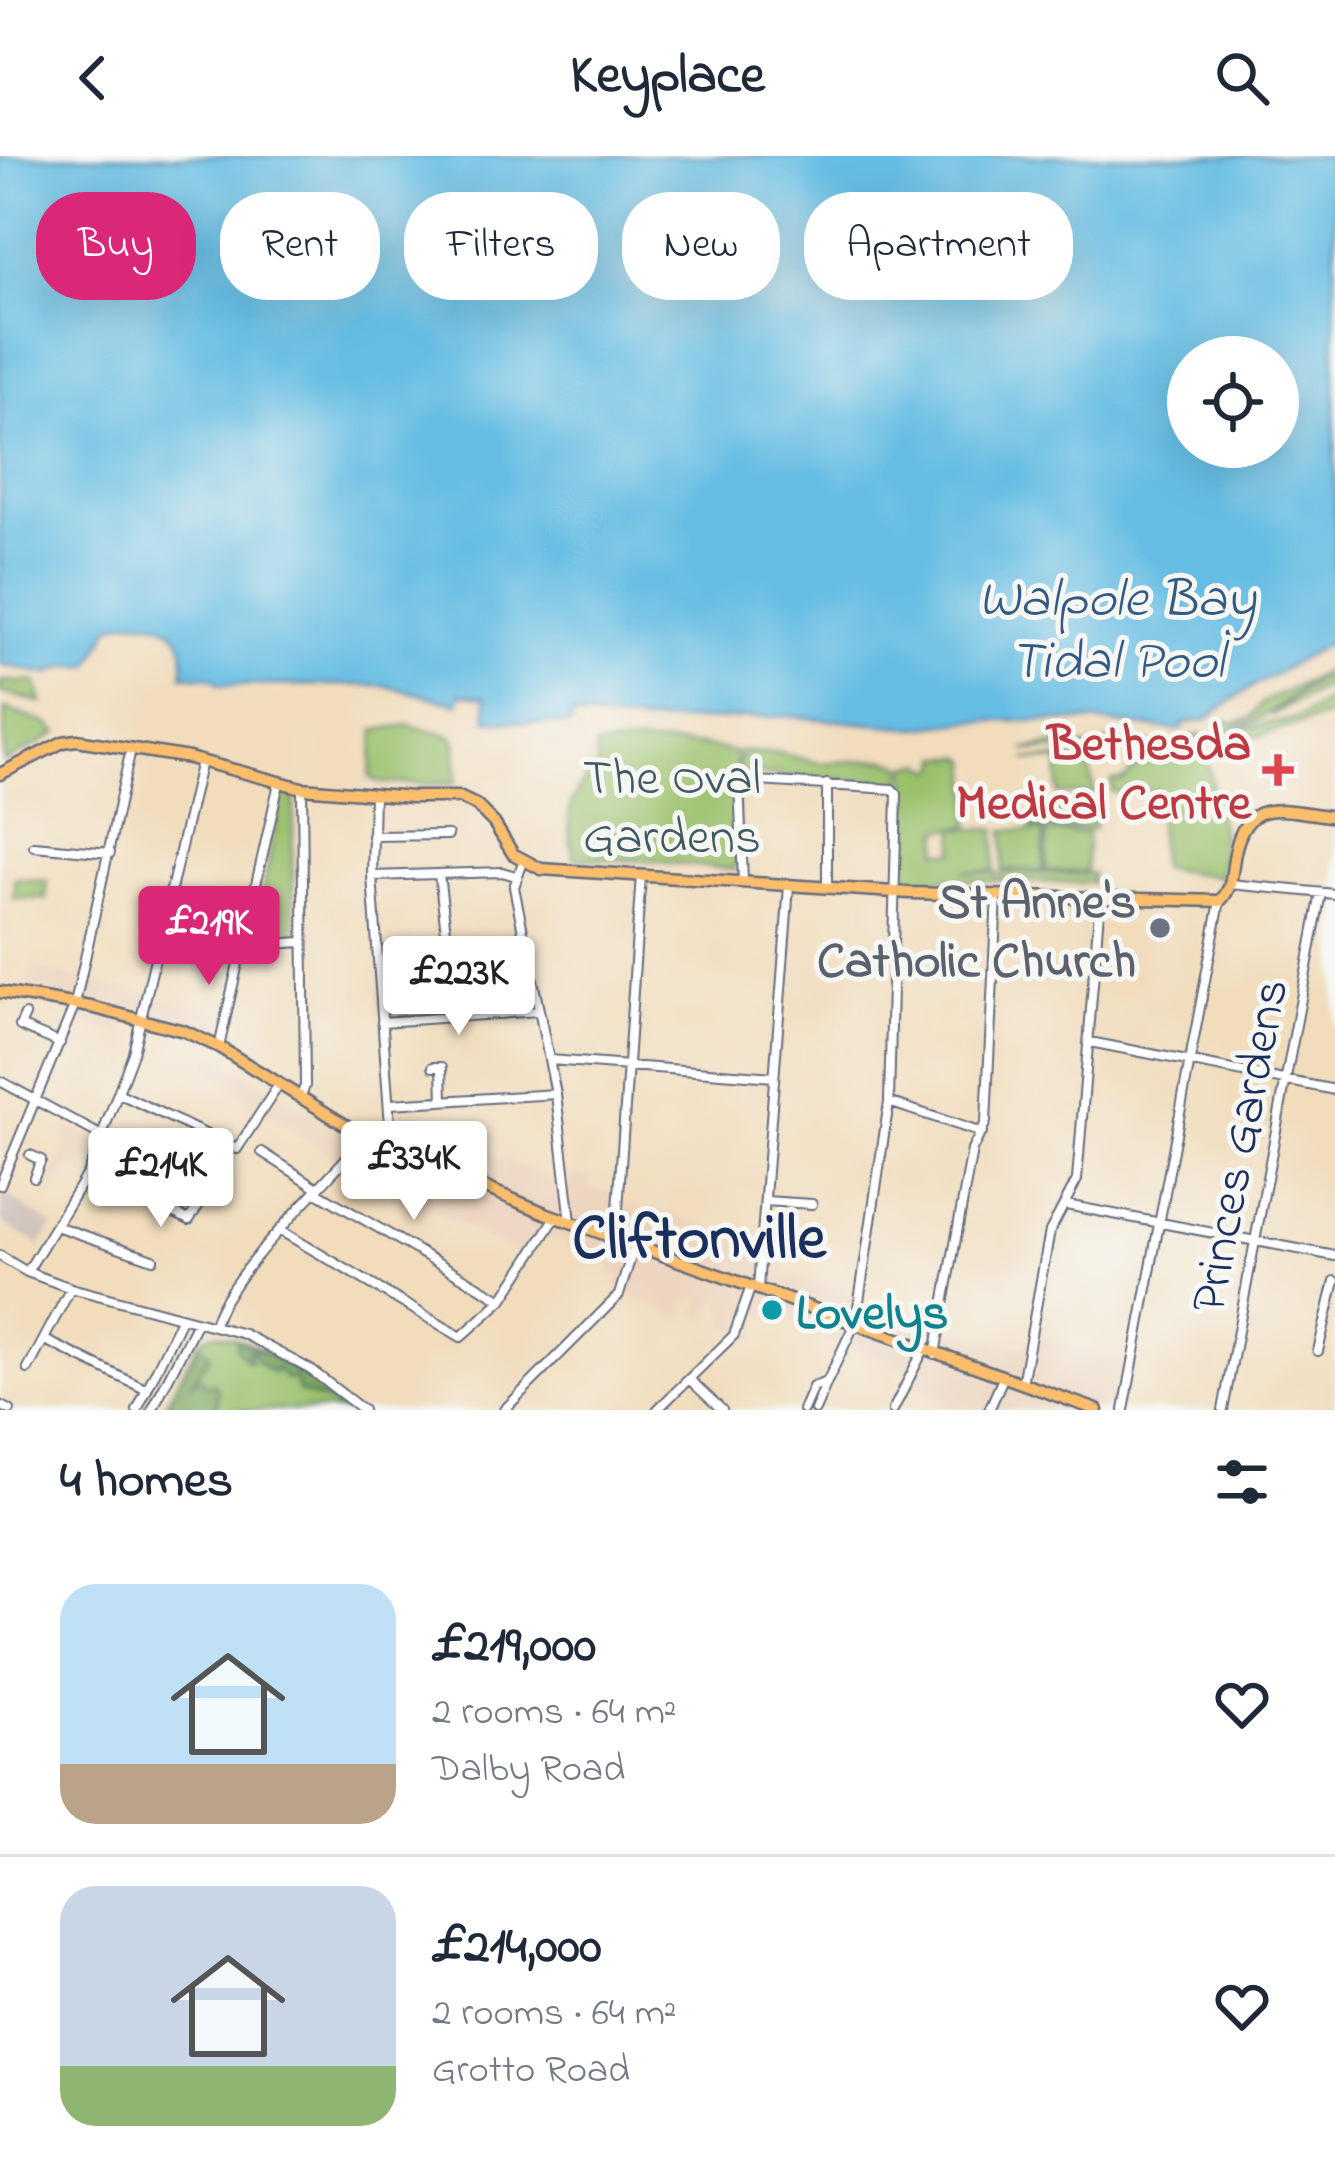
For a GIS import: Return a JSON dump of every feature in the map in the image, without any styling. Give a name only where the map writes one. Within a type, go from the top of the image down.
[{"type":"main road","points":[[0,774],[67,740],[201,761],[302,788],[460,797],[476,806],[523,862],[542,868],[998,895],[1220,901],[1231,884],[1240,834],[1251,816],[1275,810],[1335,817]]},
{"type":"main road","points":[[0,992],[75,1004],[184,1031],[384,1146],[616,1240],[1088,1409]]},
{"type":"street","points":[[0,1185],[21,1152],[75,1004],[131,749]]},
{"type":"street","points":[[27,1272],[88,1172],[143,1020],[201,761]]},
{"type":"street","points":[[743,882],[736,782],[743,778],[827,784],[892,789],[897,794],[889,1102],[853,1325],[815,1410]]},
{"type":"street","points":[[219,1047],[279,783]]},
{"type":"street","points":[[827,784],[827,888]]},
{"type":"street","points":[[300,1100],[305,1086],[302,788]]},
{"type":"street","points":[[374,794],[372,876],[390,1104],[384,1146]]},
{"type":"street","points":[[372,836],[448,835]]},
{"type":"street","points":[[34,846],[110,853]]},
{"type":"street","points":[[523,862],[514,887],[556,1094],[571,1222]]},
{"type":"street","points":[[372,876],[502,872],[516,876]]},
{"type":"street","points":[[440,874],[450,965],[450,1017]]},
{"type":"street","points":[[616,1240],[641,875]]},
{"type":"street","points":[[1231,884],[1335,894]]},
{"type":"street","points":[[657,1410],[734,1335],[754,1287],[789,886]]},
{"type":"street","name":"Princes Gardens","points":[[1223,1410],[1321,892]]},
{"type":"street","points":[[893,1410],[929,1352],[972,1150],[986,1122],[998,895]]},
{"type":"street","points":[[1022,1384],[1050,1231],[1077,1180],[1100,898]]},
{"type":"street","points":[[1124,1410],[1220,901]]},
{"type":"street","points":[[241,938],[273,944],[301,942]]},
{"type":"street","points":[[450,965],[470,1016]]},
{"type":"street","points":[[382,1022],[539,1011]]},
{"type":"street","points":[[25,1016],[20,1027],[60,1043]]},
{"type":"street","points":[[1090,1042],[1335,1090]]},
{"type":"street","points":[[550,1060],[774,1077]]},
{"type":"street","points":[[433,1067],[442,1067],[443,1101]]},
{"type":"street","points":[[0,1081],[210,1188],[189,1220],[88,1172]]},
{"type":"street","points":[[118,1093],[237,1149],[278,1086]]},
{"type":"street","points":[[390,1104],[556,1094]]},
{"type":"street","points":[[889,1102],[982,1133]]},
{"type":"street","points":[[214,1326],[218,1308],[365,1137]]},
{"type":"street","points":[[0,1144],[41,1160],[34,1178]]},
{"type":"street","points":[[262,1152],[502,1300]]},
{"type":"street","points":[[268,1170],[274,1161]]},
{"type":"street","points":[[765,1201],[812,1204]]},
{"type":"street","points":[[1066,1204],[1335,1256]]},
{"type":"street","points":[[281,1231],[456,1336],[466,1336],[502,1300],[556,1217]]},
{"type":"street","points":[[56,1226],[153,1258]]},
{"type":"street","points":[[504,1410],[619,1295],[634,1246]]},
{"type":"street","points":[[0,1256],[71,1288],[244,1334],[286,1356],[363,1410]]},
{"type":"street","points":[[1318,1351],[1335,1281]]},
{"type":"street","points":[[28,1369],[71,1288]]},
{"type":"street","points":[[137,1410],[181,1319]]},
{"type":"street","points":[[152,1410],[196,1322]]},
{"type":"street","points":[[45,1340],[147,1390]]},
{"type":"street","points":[[989,1410],[1003,1378]]},
{"type":"street","points":[[689,1379],[722,1410]]},
{"type":"street","points":[[803,1410],[813,1387],[827,1382]]},
{"type":"street","points":[[0,1405],[10,1410]]},
{"type":"shaded area","points":[[32,968],[221,1011],[217,1040],[185,1026],[129,1013],[123,1034],[72,1023],[80,1001],[26,991]]},
{"type":"shaded area","points":[[215,1054],[372,1149],[398,1140],[396,1110],[421,1109],[422,1124],[561,1184],[574,1176],[592,1178],[589,1189],[614,1191],[613,1201],[626,1206],[658,1209],[786,1252],[782,1270],[1019,1347],[1042,1339],[1126,1365],[1113,1402],[1088,1410],[957,1410],[942,1403],[943,1398],[903,1381],[908,1369],[802,1329],[806,1319],[790,1312],[785,1322],[761,1313],[755,1340],[725,1322],[731,1305],[721,1310],[723,1299],[715,1303],[710,1319],[696,1315],[700,1301],[694,1299],[676,1317],[627,1294],[617,1285],[620,1276],[610,1273],[613,1262],[605,1259],[603,1264],[583,1256],[586,1246],[576,1243],[573,1249],[566,1246],[567,1241],[552,1237],[535,1243],[526,1258],[346,1167],[208,1069]]},
{"type":"shaded area","points":[[68,1123],[98,1140],[84,1171],[71,1165],[55,1192],[45,1187],[70,1139],[62,1135]]},
{"type":"shaded area","points":[[3,1192],[53,1226],[40,1246],[0,1221]]},
{"type":"green space","points":[[1328,670],[1265,716],[1222,736],[1222,721],[1251,718],[1262,703]]},
{"type":"green space","points":[[1335,673],[1335,688],[1320,689],[1271,716],[1315,680]]},
{"type":"green space","points":[[0,681],[36,682],[42,703],[0,692]]},
{"type":"green space","points":[[1335,696],[1335,714],[1262,735],[1236,736],[1243,728],[1298,718]]},
{"type":"green space","points":[[5,709],[49,724],[58,733],[4,763]]},
{"type":"green space","points":[[408,725],[452,736],[456,784],[380,783],[370,777],[376,730]]},
{"type":"green space","points":[[1203,734],[1207,740],[1092,751],[1025,750],[1061,743],[1090,748],[1115,741],[1163,744]]},
{"type":"green space","name":"The Oval Gardens","points":[[705,746],[737,753],[735,870],[574,858],[571,808],[579,788],[598,766],[595,747]]},
{"type":"green space","points":[[741,752],[779,753],[820,763],[886,759],[904,766],[902,784],[738,773]]},
{"type":"green space","points":[[1206,753],[1221,830],[1221,877],[1160,868],[1157,790],[1112,792],[1112,781],[1124,780],[1145,757],[1175,760],[1176,754]]},
{"type":"green space","points":[[941,757],[970,761],[970,826],[940,830],[939,851],[955,852],[956,828],[996,830],[994,871],[964,871],[997,873],[997,881],[905,878],[906,828],[911,825],[905,824],[908,766],[924,763],[934,770]]},
{"type":"green space","points":[[1087,758],[1095,794],[1058,794],[1059,761],[1025,760]]},
{"type":"green space","points":[[283,791],[295,793],[295,934],[291,937],[278,927],[254,931]]},
{"type":"green space","points":[[1061,801],[1093,802],[1094,829],[1032,828],[1038,805],[1060,806]]},
{"type":"green space","points":[[1004,830],[1044,831],[1043,871],[1003,870]]},
{"type":"green space","points":[[1047,832],[1087,833],[1086,872],[1046,871]]},
{"type":"green space","points":[[1002,872],[1092,874],[1091,883],[1001,881]]},
{"type":"green space","points":[[15,879],[47,881],[46,899],[14,898]]},
{"type":"green space","points":[[214,1333],[268,1353],[348,1410],[162,1410],[200,1340]]},
{"type":"green space","points":[[238,1340],[287,1363],[348,1410],[298,1391],[294,1377],[287,1380],[276,1368],[273,1373],[252,1350],[248,1351],[251,1361],[247,1361],[236,1347]]},
{"type":"green space","points":[[198,1344],[210,1355],[192,1382],[201,1378],[207,1385],[212,1383],[218,1389],[217,1405],[212,1410],[162,1410]]},
{"type":"water","name":"Walpole Bay Tidal Pool","points":[[0,156],[1335,156],[1335,639],[1239,695],[1206,720],[1183,724],[1177,730],[1090,721],[972,721],[917,728],[785,716],[646,723],[573,716],[570,725],[487,720],[486,697],[461,694],[458,704],[383,685],[220,685],[212,677],[183,675],[184,651],[177,635],[161,624],[140,621],[111,626],[90,666],[69,666],[47,674],[0,664]]},
{"type":"place","name":"Bethesda Medical Centre","points":[[1278,770]]},
{"type":"place","name":"St Anne's Catholic Church","points":[[1160,928]]},
{"type":"place","name":"Lovelys","points":[[772,1310]]},
{"type":"district","name":"Cliftonville","points":[[699,1235]]}]
